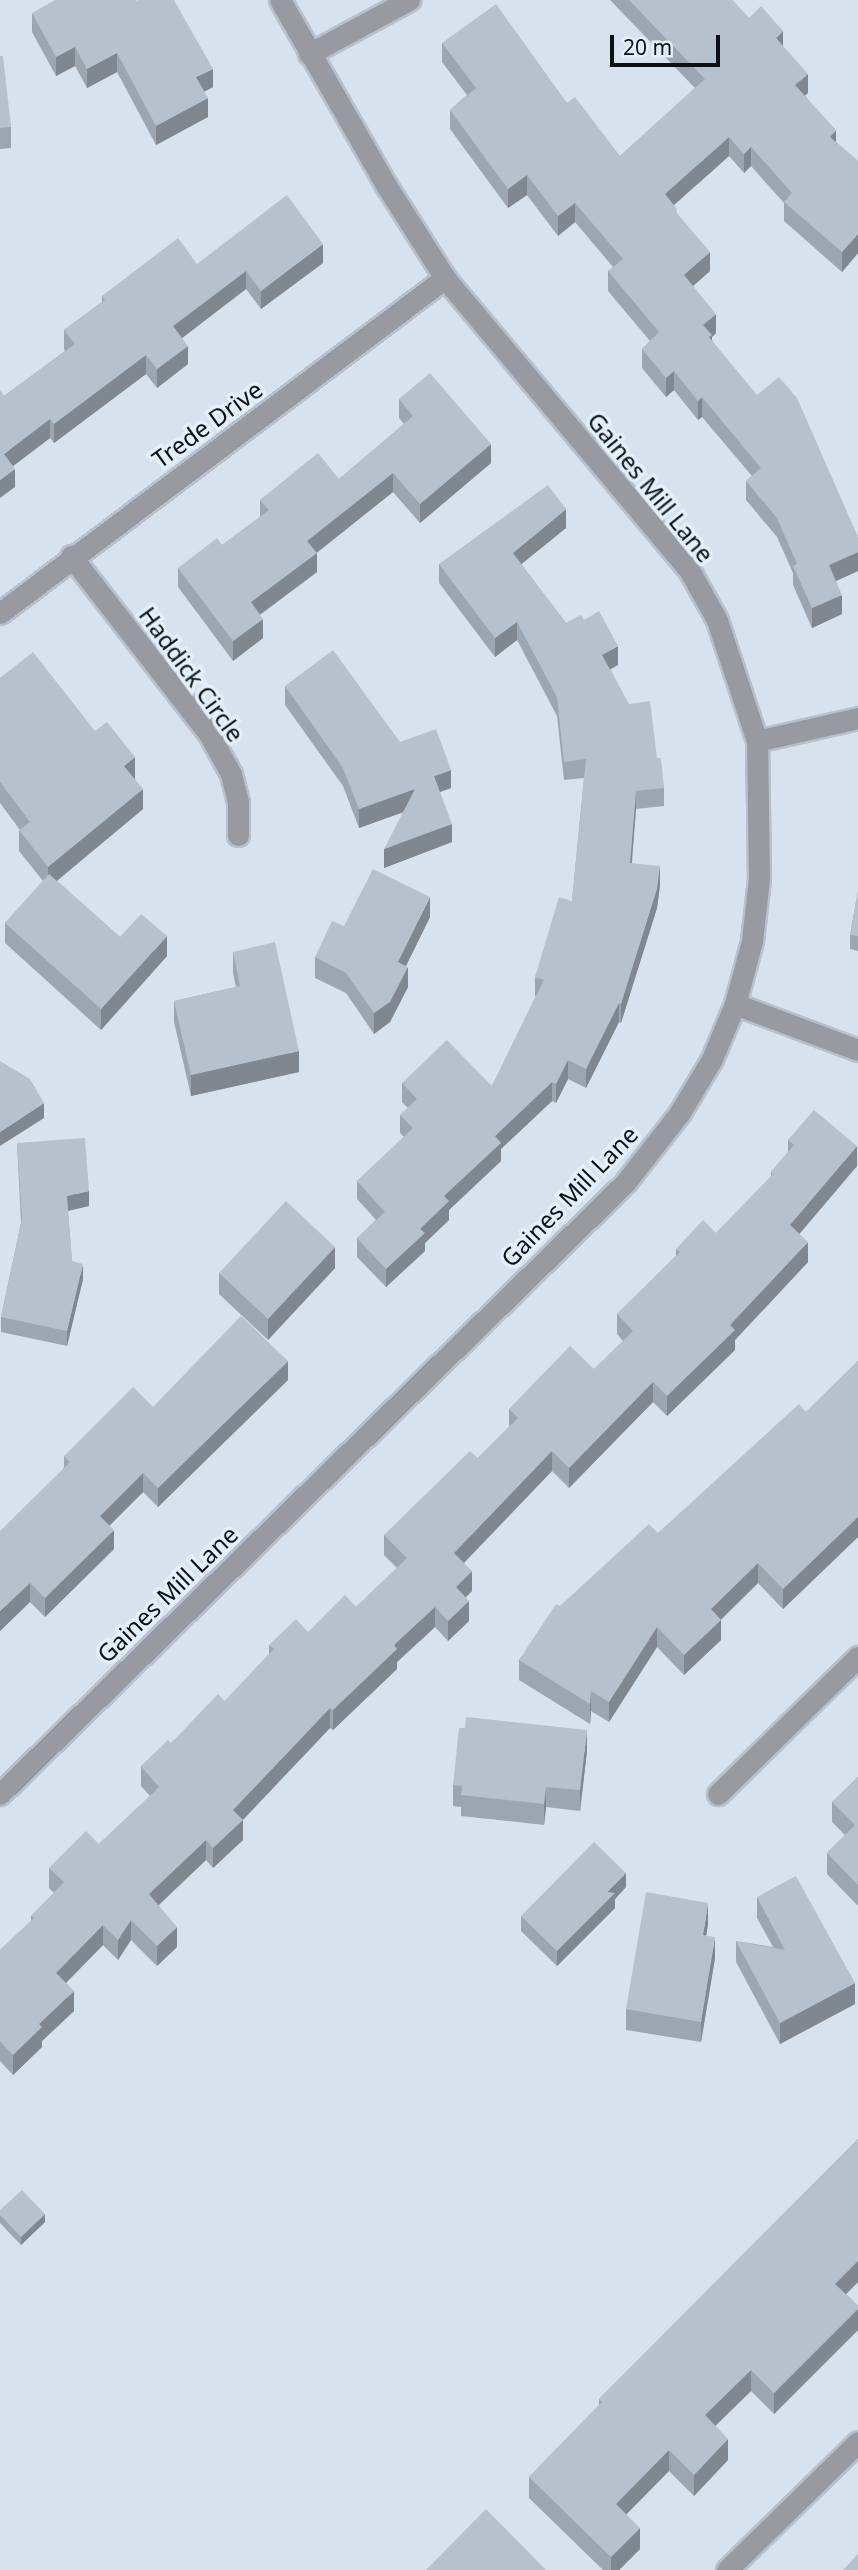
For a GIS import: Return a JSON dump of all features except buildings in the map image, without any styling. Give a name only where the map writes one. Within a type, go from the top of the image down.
[{"type":"street","name":"Gaines Mill Lane","points":[[0,1794],[625,1183],[680,1114],[712,1059],[735,1004],[751,941],[759,879],[757,741],[717,620],[689,570],[445,278],[309,54],[280,0]]},
{"type":"street","points":[[309,54],[409,0]]},
{"type":"street","name":"Trede Drive","points":[[0,612],[71,556],[445,278]]},
{"type":"street","name":"Haddick Circle","points":[[71,556],[208,734],[231,774],[238,802],[238,835]]},
{"type":"street","points":[[757,741],[858,718]]},
{"type":"street","points":[[735,1004],[858,1051]]},
{"type":"street","points":[[718,1794],[855,1665]]},
{"type":"street","points":[[727,2570],[858,2442]]}]
